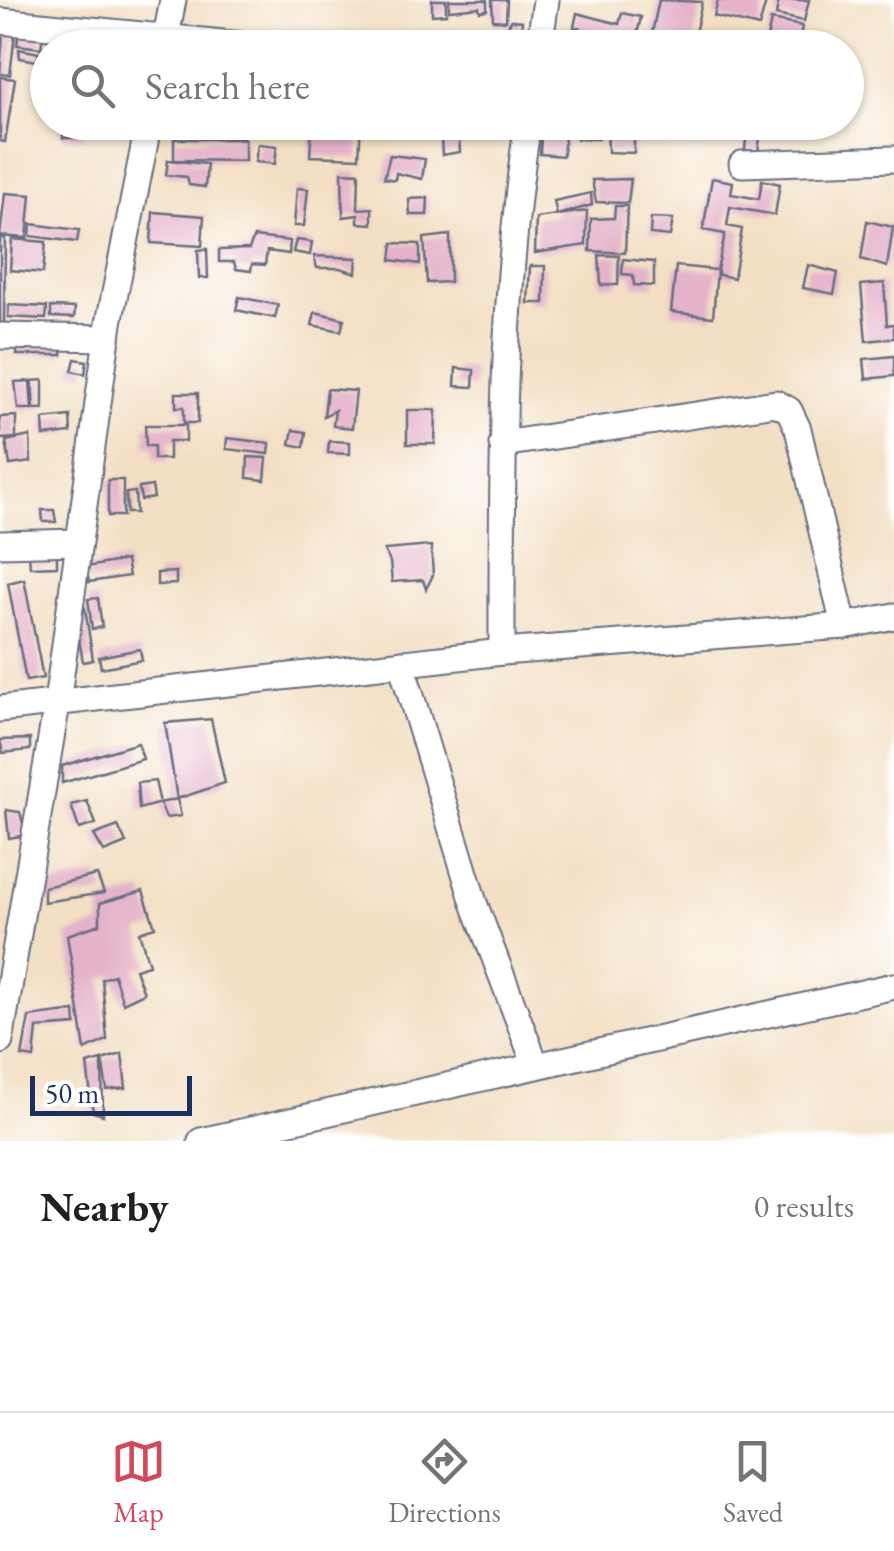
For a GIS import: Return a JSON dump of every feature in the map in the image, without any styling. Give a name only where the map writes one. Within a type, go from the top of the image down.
[{"type":"street","points":[[167,30],[173,0]]},
{"type":"street","points":[[542,30],[546,0]]},
{"type":"street","points":[[0,21],[71,30]]},
{"type":"street","points":[[0,1041],[57,702],[107,338],[146,140]]},
{"type":"street","points":[[502,652],[502,444],[519,178],[525,140]]},
{"type":"street","points":[[742,164],[894,159]]},
{"type":"street","points":[[0,336],[107,338]]},
{"type":"street","points":[[502,444],[776,403],[789,410],[798,429],[844,626]]},
{"type":"street","points":[[0,544],[79,542]]},
{"type":"street","points":[[0,708],[502,652],[844,626],[894,616]]},
{"type":"street","points":[[401,663],[474,902],[536,1066]]},
{"type":"street","points":[[201,1141],[893,988]]},
{"type":"building","points":[[432,0],[446,0],[446,14],[432,15]]},
{"type":"building","points":[[449,0],[487,0],[487,10],[449,10]]},
{"type":"building","points":[[492,0],[507,0],[506,21],[493,20]]},
{"type":"building","points":[[659,0],[702,2],[696,30],[653,30]]},
{"type":"building","points":[[718,0],[766,2],[759,27],[714,16]]},
{"type":"building","points":[[779,0],[809,0],[804,21],[776,15]]},
{"type":"building","points":[[577,13],[619,24],[622,13],[641,17],[638,30],[574,27]]},
{"type":"building","points":[[511,20],[522,21],[521,30],[506,30]]},
{"type":"building","points":[[771,20],[802,26],[801,30],[769,30]]},
{"type":"building","points":[[19,31],[30,32],[30,47],[17,45]]},
{"type":"building","points":[[3,32],[15,34],[10,75],[0,74]]},
{"type":"building","points":[[19,49],[30,51],[30,60],[20,58]]},
{"type":"building","points":[[0,77],[15,79],[5,142],[0,141]]},
{"type":"building","points":[[174,140],[245,140],[245,161],[174,160]]},
{"type":"building","points":[[311,140],[360,140],[359,158],[310,156]]},
{"type":"building","points":[[441,140],[459,140],[460,152],[442,155]]},
{"type":"building","points":[[541,140],[564,140],[563,156],[540,154]]},
{"type":"building","points":[[608,140],[634,140],[634,153],[608,152]]},
{"type":"building","points":[[746,140],[760,140],[758,152],[745,150]]},
{"type":"building","points":[[258,144],[277,146],[275,164],[255,162]]},
{"type":"building","points":[[390,155],[425,159],[422,179],[396,173],[395,180],[384,178]]},
{"type":"building","points":[[168,160],[207,164],[205,187],[189,185],[187,177],[166,175]]},
{"type":"building","points":[[342,172],[359,173],[358,209],[372,208],[372,224],[358,223],[358,215],[343,217]]},
{"type":"building","points":[[712,178],[733,182],[731,194],[759,199],[762,180],[780,184],[775,215],[730,207],[727,226],[742,229],[734,278],[719,275],[717,270],[725,234],[703,230]]},
{"type":"building","points":[[631,179],[628,203],[596,202],[592,180]]},
{"type":"building","points":[[297,188],[308,189],[304,226],[294,226]]},
{"type":"building","points":[[5,193],[31,195],[27,238],[0,236]]},
{"type":"building","points":[[591,193],[592,205],[557,215],[554,201]]},
{"type":"building","points":[[428,198],[427,215],[410,215],[409,199]]},
{"type":"building","points":[[615,206],[627,206],[625,253],[590,251],[591,219],[614,218]]},
{"type":"building","points":[[587,211],[586,245],[535,253],[536,218]]},
{"type":"building","points":[[153,212],[204,216],[202,246],[151,243]]},
{"type":"building","points":[[651,218],[673,219],[670,236],[650,234]]},
{"type":"building","points":[[867,221],[893,227],[887,267],[861,259]]},
{"type":"building","points":[[31,224],[79,230],[77,242],[30,236]]},
{"type":"building","points":[[450,235],[450,282],[427,283],[424,238]]},
{"type":"building","points":[[254,237],[290,241],[289,254],[267,251],[265,265],[252,264],[251,271],[236,269],[234,262],[219,262],[219,250],[249,249]]},
{"type":"building","points":[[0,238],[5,238],[4,325],[0,325]]},
{"type":"building","points":[[12,239],[46,242],[43,273],[10,270]]},
{"type":"building","points":[[296,240],[312,242],[310,255],[293,252]]},
{"type":"building","points":[[393,243],[420,244],[420,264],[391,260]]},
{"type":"building","points":[[207,249],[208,278],[199,278],[198,250]]},
{"type":"building","points":[[599,255],[619,256],[618,285],[601,285]]},
{"type":"building","points":[[314,256],[357,258],[356,273],[317,268]]},
{"type":"building","points":[[623,259],[654,262],[654,286],[634,285],[633,275],[622,274]]},
{"type":"building","points":[[808,265],[838,273],[834,294],[803,288]]},
{"type":"building","points":[[530,266],[545,266],[544,303],[528,303]]},
{"type":"building","points":[[676,266],[717,270],[713,317],[671,312]]},
{"type":"building","points":[[884,283],[887,325],[894,324],[894,338],[866,341],[861,285]]},
{"type":"building","points":[[239,297],[278,305],[275,318],[236,310]]},
{"type":"building","points":[[9,305],[47,307],[46,319],[8,317]]},
{"type":"building","points":[[51,307],[75,308],[74,318],[51,317]]},
{"type":"building","points":[[315,312],[344,319],[341,331],[312,325]]},
{"type":"building","points":[[17,341],[63,341],[62,355],[17,355]]},
{"type":"building","points":[[894,356],[894,376],[866,379],[864,359]]},
{"type":"building","points":[[75,359],[87,361],[85,374],[72,371]]},
{"type":"building","points":[[456,368],[474,370],[473,387],[455,386]]},
{"type":"building","points":[[43,380],[43,409],[34,409],[32,381]]},
{"type":"building","points":[[30,381],[32,409],[18,409],[15,382]]},
{"type":"building","points":[[327,389],[356,391],[352,428],[333,426],[335,410],[324,416]]},
{"type":"building","points":[[176,393],[198,393],[198,423],[184,423],[184,407],[176,407]]},
{"type":"building","points":[[407,410],[436,410],[435,444],[407,444]]},
{"type":"building","points":[[16,416],[16,438],[0,439],[0,417]]},
{"type":"building","points":[[70,416],[71,433],[44,436],[43,419]]},
{"type":"building","points":[[145,425],[186,425],[186,441],[169,441],[169,459],[154,459],[154,446],[146,446]]},
{"type":"building","points":[[293,430],[306,432],[304,447],[290,444]]},
{"type":"building","points":[[30,436],[31,462],[10,465],[6,441]]},
{"type":"building","points":[[227,438],[270,443],[269,454],[226,449]]},
{"type":"building","points":[[329,441],[350,442],[350,454],[328,453]]},
{"type":"building","points":[[248,457],[267,458],[265,480],[247,478]]},
{"type":"building","points":[[108,480],[123,480],[123,516],[108,516]]},
{"type":"building","points":[[152,486],[154,498],[141,500],[139,488]]},
{"type":"building","points":[[135,492],[136,513],[127,513],[126,493]]},
{"type":"building","points":[[42,510],[54,510],[56,522],[43,522]]},
{"type":"building","points":[[431,546],[433,575],[426,589],[423,580],[392,582],[384,550]]},
{"type":"building","points":[[57,553],[57,566],[30,567],[29,554]]},
{"type":"building","points":[[126,560],[129,576],[89,582],[86,567]]},
{"type":"building","points":[[176,572],[176,584],[157,585],[157,573]]},
{"type":"building","points":[[24,579],[43,678],[26,681],[8,583]]},
{"type":"building","points":[[98,598],[102,627],[92,629],[88,599]]},
{"type":"building","points":[[85,608],[93,660],[83,662],[74,610]]},
{"type":"building","points":[[140,649],[142,660],[101,668],[99,657]]},
{"type":"building","points":[[211,719],[225,783],[177,799],[165,723]]},
{"type":"building","points":[[30,739],[30,750],[3,753],[0,740]]},
{"type":"building","points":[[138,743],[143,759],[62,783],[62,766]]},
{"type":"building","points":[[155,781],[160,803],[139,809],[137,783]]},
{"type":"building","points":[[177,799],[181,816],[166,818],[160,803]]},
{"type":"building","points":[[87,801],[96,824],[79,829],[71,805]]},
{"type":"building","points":[[6,810],[20,812],[26,835],[9,838]]},
{"type":"building","points":[[118,826],[126,843],[104,852],[94,835]]},
{"type":"building","points":[[97,875],[104,893],[44,902],[44,887]]},
{"type":"building","points":[[143,891],[155,927],[139,932],[149,965],[135,969],[144,993],[123,1003],[114,975],[102,979],[107,1040],[85,1050],[67,935],[100,924],[100,903]]},
{"type":"building","points":[[75,1011],[76,1025],[37,1028],[34,1058],[22,1056],[29,1017]]},
{"type":"building","points":[[122,1054],[126,1088],[107,1090],[102,1060]]},
{"type":"building","points":[[102,1060],[103,1115],[93,1112],[87,1064]]}]
